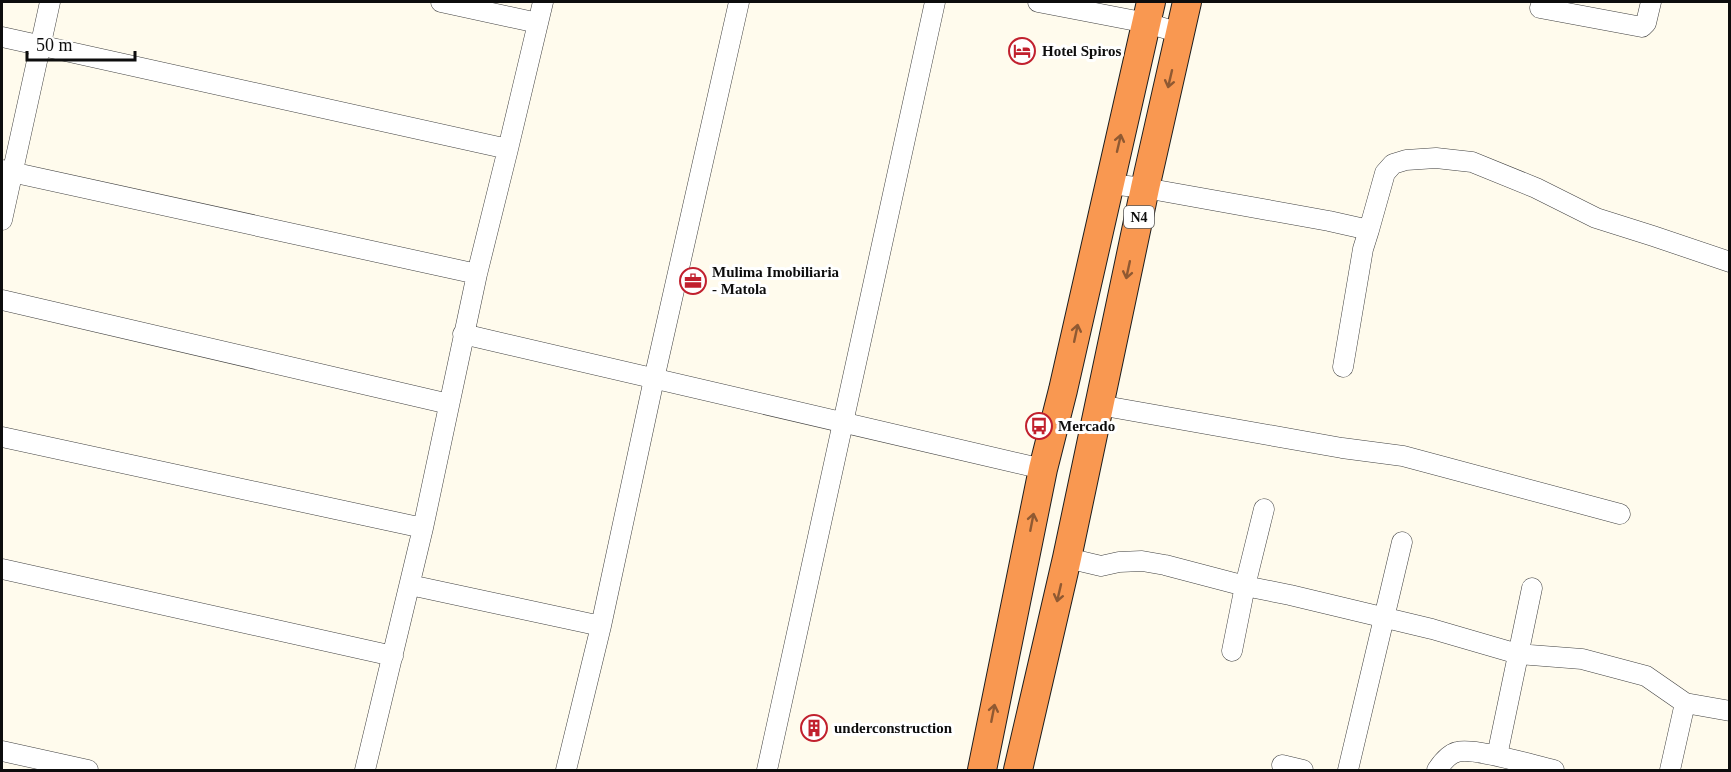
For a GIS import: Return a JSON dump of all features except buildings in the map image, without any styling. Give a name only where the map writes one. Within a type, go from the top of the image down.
[{"type":"highway","name":"N4","points":[[1018,771],[1067,558],[1145,188],[1187,2]]},
{"type":"highway","name":"N4","points":[[982,771],[1043,469],[1064,390],[1149,12]]},
{"type":"street","points":[[2,220],[7,171],[41,46],[50,2]]},
{"type":"street","points":[[441,2],[538,23]]},
{"type":"street","points":[[365,771],[423,528],[463,334],[543,2]]},
{"type":"street","points":[[566,771],[601,626],[739,2]]},
{"type":"street","points":[[767,771],[935,2]]},
{"type":"street","points":[[1038,2],[1149,12],[1180,33]]},
{"type":"street","points":[[1540,8],[1642,27],[1646,22],[1651,2]]},
{"type":"street","points":[[2,37],[508,150]]},
{"type":"street","points":[[1343,366],[1363,249],[1385,172],[1393,164],[1406,160],[1437,158],[1472,162],[1536,188],[1596,218],[1730,262]]},
{"type":"street","points":[[7,171],[477,274]]},
{"type":"street","points":[[1109,184],[1145,188],[1369,230]]},
{"type":"street","points":[[2,300],[449,404]]},
{"type":"street","points":[[463,334],[1043,469]]},
{"type":"street","points":[[1099,405],[1342,448],[1403,456],[1620,514]]},
{"type":"street","points":[[2,437],[423,528]]},
{"type":"street","points":[[1232,651],[1264,509]]},
{"type":"street","points":[[1348,771],[1402,542]]},
{"type":"street","points":[[1067,558],[1101,567],[1119,562],[1142,561],[1165,565],[1245,586],[1431,628],[1518,654],[1582,659],[1646,676],[1685,702],[1730,711]]},
{"type":"street","points":[[2,569],[393,656]]},
{"type":"street","points":[[410,585],[601,626]]},
{"type":"street","points":[[1497,756],[1532,588]]},
{"type":"street","points":[[1670,771],[1685,702]]},
{"type":"street","points":[[2,751],[88,771]]},
{"type":"street","points":[[1437,771],[1446,759],[1457,752],[1497,756],[1554,771]]},
{"type":"street","points":[[1282,765],[1303,771]]},
{"type":"place","name":"Hotel Spiros","points":[[1022,51]]},
{"type":"place","name":"Mulima Imobiliaria - Matola","points":[[693,281]]},
{"type":"place","name":"Mercado","points":[[1039,426]]},
{"type":"place","name":"underconstruction","points":[[814,728]]}]
